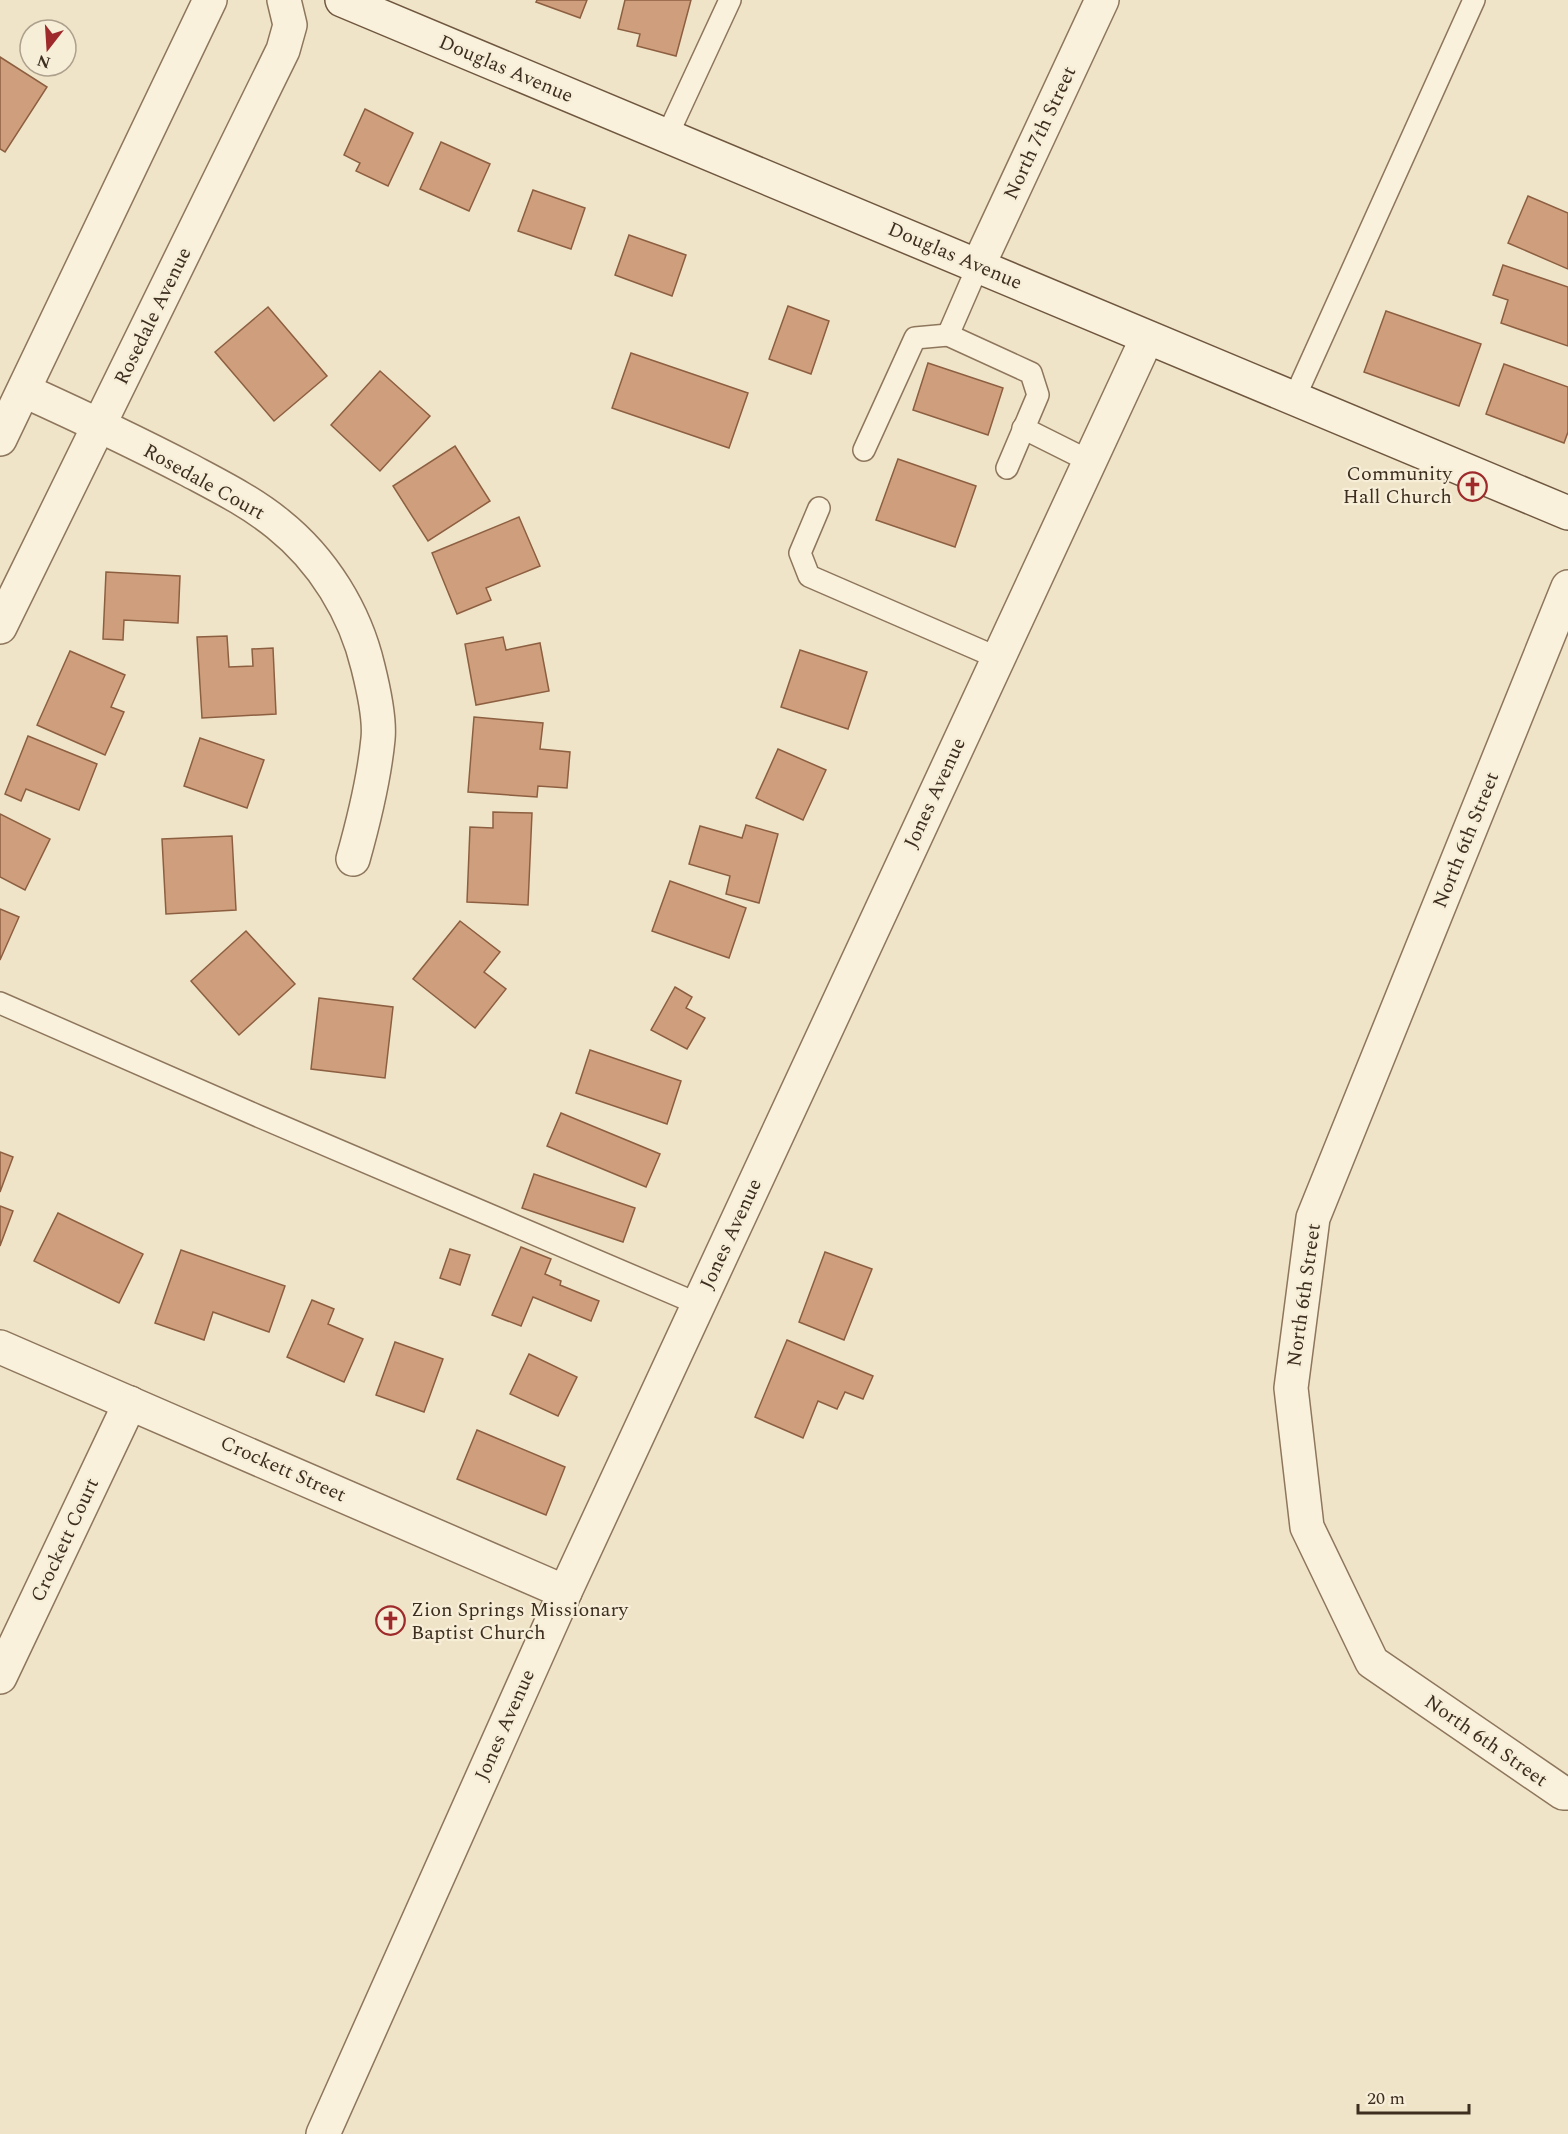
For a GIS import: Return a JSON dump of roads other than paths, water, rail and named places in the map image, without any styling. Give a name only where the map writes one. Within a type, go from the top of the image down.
[{"type":"street","points":[[0,439],[25,391],[210,0]]},
{"type":"street","name":"Rosedale Avenue","points":[[0,627],[283,50],[290,26],[284,0]]},
{"type":"street","name":"North 7th Street","points":[[978,266],[1102,0]]},
{"type":"street","name":"Douglas Avenue","points":[[348,1],[1568,513]]},
{"type":"street","name":"Jones Avenue","points":[[323,2134],[565,1592],[1147,338]]},
{"type":"street","name":"Rosedale Court","points":[[25,391],[100,425],[226,490],[279,524],[317,562],[336,588],[364,649],[372,683],[378,737],[368,804],[353,859]]},
{"type":"street","name":"North 6th Street","points":[[1565,1793],[1372,1662],[1307,1527],[1291,1388],[1313,1218],[1568,587]]},
{"type":"street","name":"Crockett Street","points":[[0,1347],[565,1592]]},
{"type":"street","name":"Crockett Court","points":[[0,1677],[130,1402]]},
{"type":"lane","points":[[667,136],[730,0]]},
{"type":"lane","points":[[1294,399],[1474,0]]},
{"type":"lane","points":[[948,335],[978,266]]},
{"type":"lane","points":[[864,450],[915,338],[948,335],[1031,373],[1038,395],[1007,468]]},
{"type":"lane","points":[[1023,428],[1089,461]]},
{"type":"lane","points":[[819,508],[800,553],[809,576],[998,658]]},
{"type":"lane","points":[[0,1003],[698,1304]]},
{"type":"place","name":"Community Hall Church","points":[[1473,486]]},
{"type":"place","name":"Zion Springs Missionary Baptist Church","points":[[390,1621]]}]
